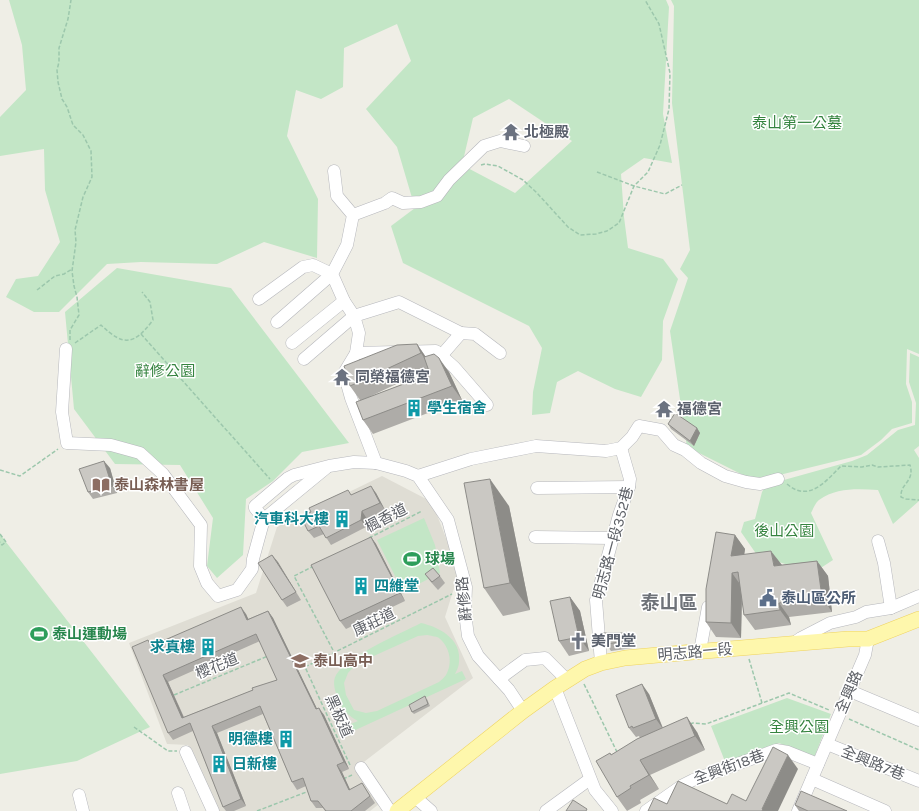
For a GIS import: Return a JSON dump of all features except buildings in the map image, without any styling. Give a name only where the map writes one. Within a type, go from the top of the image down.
[{"type":"main road","name":"明志路一段","points":[[397,811],[523,711],[580,672],[601,663],[625,658],[794,643],[868,639],[919,619]]},
{"type":"street","points":[[353,215],[385,203],[392,198],[403,203],[422,202],[437,196],[449,180],[484,146],[500,141],[524,146]]},
{"type":"street","points":[[277,322],[332,274],[347,245],[353,215],[338,196],[334,171]]},
{"type":"street","points":[[259,299],[302,267],[313,265],[332,274],[344,301],[354,316],[359,333],[356,353],[344,373],[351,398],[376,463]]},
{"type":"street","points":[[292,343],[344,301]]},
{"type":"street","points":[[304,359],[354,316],[399,302],[462,333],[476,334],[500,353]]},
{"type":"street","points":[[441,356],[462,333]]},
{"type":"street","points":[[70,345],[62,412],[67,442],[112,445],[140,453],[163,474],[201,525],[200,566],[207,583],[218,596],[237,590],[252,569],[253,559],[264,519],[329,466]]},
{"type":"street","points":[[356,353],[436,351],[454,367],[487,405]]},
{"type":"street","points":[[264,519],[255,506],[288,478],[329,466],[354,462],[376,463],[406,471],[418,476],[471,459],[536,446],[606,451],[621,448],[632,437],[639,426],[661,430],[674,445],[685,450],[701,463],[725,476],[760,484],[778,479]]},
{"type":"street","name":"明志路一段352巷","points":[[601,663],[596,600],[612,538],[629,487],[630,479],[621,448]]},
{"type":"street","name":"辭修路","points":[[418,476],[448,520],[466,587],[465,613],[468,636],[478,656],[509,690],[523,711]]},
{"type":"street","points":[[537,488],[629,487]]},
{"type":"street","points":[[535,537],[612,538]]},
{"type":"street","points":[[878,541],[884,563],[891,608]]},
{"type":"street","points":[[700,652],[711,594]]},
{"type":"street","points":[[794,643],[830,623],[856,617],[866,612],[891,608],[919,596]]},
{"type":"street","name":"全興路","points":[[798,811],[866,655],[868,639]]},
{"type":"street","points":[[498,679],[525,660],[545,658],[561,684],[590,779],[595,790],[612,811]]},
{"type":"street","points":[[850,691],[919,720]]},
{"type":"street","name":"全興路7巷","points":[[827,744],[919,781]]},
{"type":"street","name":"全興街18巷","points":[[646,811],[683,785],[693,780],[776,750],[788,752],[818,764]]},
{"type":"street","points":[[186,752],[213,811]]},
{"type":"street","points":[[355,770],[390,811]]},
{"type":"street","points":[[546,811],[590,779]]},
{"type":"street","points":[[812,779],[885,811]]},
{"type":"street","points":[[178,793],[184,811]]},
{"type":"street","points":[[79,795],[83,811]]},
{"type":"street","points":[[415,797],[431,811]]},
{"type":"path","points":[[70,345],[70,330],[79,315],[72,269],[76,242],[75,230],[83,197],[92,177],[91,151],[83,135],[73,125],[67,107],[62,99],[58,82],[58,48],[68,19],[71,0]]},
{"type":"path","points":[[460,169],[485,164],[498,166],[510,172],[523,180],[568,227],[580,235],[596,234],[607,231],[619,223],[634,186],[648,172],[660,145],[669,109],[670,73],[659,24],[645,0]]},
{"type":"path","points":[[597,172],[634,186],[665,194],[682,185]]},
{"type":"path","points":[[37,290],[55,276],[64,274],[72,269]]},
{"type":"path","points":[[70,345],[101,325],[123,341],[134,340],[152,320],[150,302],[142,292]]},
{"type":"path","points":[[141,334],[277,487]]},
{"type":"path","points":[[0,470],[20,476],[67,442]]},
{"type":"path","points":[[778,479],[801,492],[819,487],[841,466],[862,467],[872,465],[878,467],[910,465],[912,473],[901,491],[901,496],[906,499],[919,500]]},
{"type":"path","name":"楓香道","points":[[365,540],[422,511]]},
{"type":"path","points":[[0,534],[6,542],[2,545],[0,542]]},
{"type":"path","points":[[316,565],[294,576],[334,652]]},
{"type":"path","name":"康莊道","points":[[305,667],[452,594]]},
{"type":"path","points":[[746,648],[762,703]]},
{"type":"path","name":"櫻花道","points":[[174,695],[268,656]]},
{"type":"path","name":"黑板道","points":[[305,667],[355,770]]},
{"type":"path","points":[[580,672],[584,685],[617,753]]},
{"type":"path","points":[[686,726],[693,723],[706,724],[789,693],[919,750]]},
{"type":"path","points":[[134,727],[168,751]]},
{"type":"path","points":[[339,780],[355,770]]},
{"type":"path","points":[[257,811],[309,791]]},
{"type":"shaded area","name":"泰山高中","points":[[382,476],[432,502],[459,572],[445,617],[473,678],[356,768],[379,804],[370,811],[218,811],[188,745],[167,744],[129,643],[256,593],[277,527]]},
{"type":"green space","points":[[9,0],[666,0],[669,7],[663,114],[672,163],[644,158],[621,174],[628,248],[663,259],[678,279],[663,321],[662,360],[641,397],[615,389],[578,371],[557,382],[550,413],[532,415],[533,392],[542,348],[529,326],[403,263],[391,226],[415,208],[397,147],[366,109],[411,61],[397,24],[344,48],[343,87],[321,99],[296,90],[287,136],[318,199],[317,258],[264,242],[217,264],[141,262],[107,264],[59,312],[34,312],[6,297],[16,279],[38,276],[60,242],[45,190],[44,149],[0,156],[0,117],[26,90],[22,45]],"holes":[[[509,99],[572,141],[515,193],[462,165],[473,118]]]},
{"type":"green space","name":"泰山第一公墓","points":[[671,0],[919,0],[919,354],[907,349],[906,384],[912,402],[912,423],[892,429],[881,440],[861,455],[755,481],[687,447],[670,331],[688,278],[680,269],[690,250],[672,103],[674,6]]},
{"type":"green space","name":"辭修公園","points":[[117,268],[231,288],[349,443],[302,452],[273,481],[246,499],[243,555],[217,578],[207,566],[213,518],[180,465],[115,464],[74,409],[65,312]]},
{"type":"green space","name":"後山公園","points":[[910,353],[919,357],[919,446],[914,450],[919,458],[919,501],[893,524],[878,490],[863,489],[841,491],[826,496],[818,501],[811,513],[833,560],[813,573],[757,555],[741,532],[744,522],[755,519],[762,492],[766,485],[852,461],[867,455],[898,430],[915,425],[916,403],[909,382]]},
{"type":"green space","name":"球場","points":[[424,518],[435,545],[440,573],[403,592],[377,540]]},
{"type":"green space","name":"泰山運動場","points":[[0,534],[150,727],[77,761],[0,774]]},
{"type":"green space","points":[[421,623],[442,631],[453,641],[459,654],[459,665],[455,674],[462,671],[466,679],[349,733],[346,726],[358,721],[343,709],[340,703],[334,687],[336,675],[351,660],[362,653]],"holes":[[[427,635],[439,638],[448,650],[450,660],[446,675],[439,682],[377,711],[366,713],[354,710],[346,695],[344,683],[348,673],[356,664],[418,636]]]},
{"type":"green space","name":"全興公園","points":[[787,698],[831,714],[814,758],[779,743],[726,764],[711,726]]},
{"type":"place","name":"北極殿","points":[[511,132]]},
{"type":"place","name":"同榮福德宮","points":[[342,377]]},
{"type":"place","name":"學生宿舍","points":[[414,408]]},
{"type":"place","name":"福德宮","points":[[664,409]]},
{"type":"place","name":"泰山森林書屋","points":[[101,485]]},
{"type":"place","name":"汽車科大樓","points":[[342,519]]},
{"type":"place","name":"球場","points":[[412,559]]},
{"type":"place","name":"四維堂","points":[[361,586]]},
{"type":"place","name":"泰山區公所","points":[[768,598]]},
{"type":"place","name":"泰山運動場","points":[[39,634]]},
{"type":"place","name":"美門堂","points":[[578,641]]},
{"type":"place","name":"求真樓","points":[[208,647]]},
{"type":"place","name":"泰山高中","points":[[300,661]]},
{"type":"place","name":"明德樓","points":[[286,739]]},
{"type":"place","name":"日新樓","points":[[219,764]]},
{"type":"district","name":"泰山區","points":[[669,602]]}]
